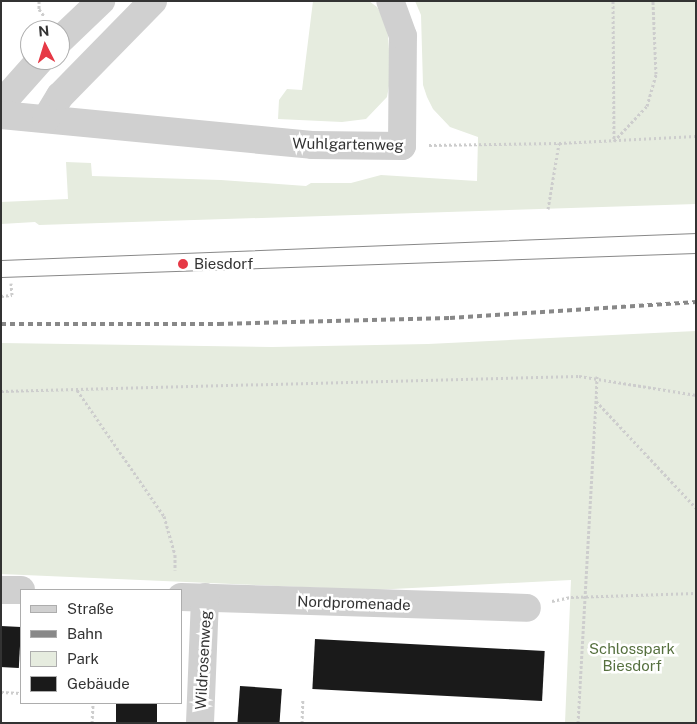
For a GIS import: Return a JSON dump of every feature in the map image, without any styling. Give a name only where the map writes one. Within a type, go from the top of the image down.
[{"type":"street","points":[[70,31],[102,1]]},
{"type":"street","points":[[46,119],[60,96],[153,1]]},
{"type":"street","points":[[390,1],[403,36],[402,146]]},
{"type":"street","points":[[1,104],[13,86],[30,70]]},
{"type":"street","name":"Wuhlgartenweg","points":[[1,115],[312,145],[402,146]]},
{"type":"street","name":"Nordpromenade","points":[[187,589],[527,608]]},
{"type":"street","name":"Wildrosenweg","points":[[187,589],[200,723]]},
{"type":"street","points":[[1,590],[20,590]]},
{"type":"path","points":[[613,1],[614,141]]},
{"type":"path","points":[[614,141],[647,106],[656,74],[654,1]]},
{"type":"path","name":"Wuhlgartenweg","points":[[402,146],[559,143],[696,136]]},
{"type":"path","points":[[548,209],[559,143]]},
{"type":"path","points":[[1,296],[12,295],[12,283]]},
{"type":"path","points":[[578,723],[597,376]]},
{"type":"path","points":[[1,391],[597,376],[696,395]]},
{"type":"path","points":[[76,390],[164,516],[187,589]]},
{"type":"path","points":[[596,401],[696,508]]},
{"type":"path","points":[[527,608],[584,596],[696,593]]},
{"type":"path","points":[[1,692],[20,693]]},
{"type":"path","points":[[302,723],[303,700]]},
{"type":"path","points":[[92,704],[92,723]]},
{"type":"green space","points":[[313,1],[369,1],[377,7],[387,24],[391,75],[387,97],[366,119],[342,122],[278,119],[279,100],[287,89],[302,90]]},
{"type":"green space","points":[[415,1],[696,1],[696,204],[39,225],[35,222],[1,224],[1,202],[68,199],[66,162],[91,163],[92,176],[221,180],[306,186],[311,183],[351,183],[381,175],[477,181],[478,137],[450,127],[433,109],[427,97],[423,85],[421,15]]},
{"type":"green space","name":"Schlosspark Biesdorf","points":[[696,331],[696,723],[565,723],[571,580],[373,590],[1,574],[1,343],[272,347],[428,344]]},
{"type":"building","points":[[1,626],[20,627],[19,668],[1,667]]},
{"type":"building","points":[[315,639],[545,651],[542,701],[312,689]]},
{"type":"building","points":[[240,686],[282,689],[280,723],[237,723]]},
{"type":"building","points":[[116,704],[157,704],[157,723],[116,723]]},
{"type":"tram line","points":[[1,260],[696,233]]},
{"type":"tram line","points":[[1,277],[696,253]]},
{"type":"railway","points":[[1,324],[219,324],[450,318],[696,302]]},
{"type":"place","name":"Biesdorf","points":[[183,264]]}]
